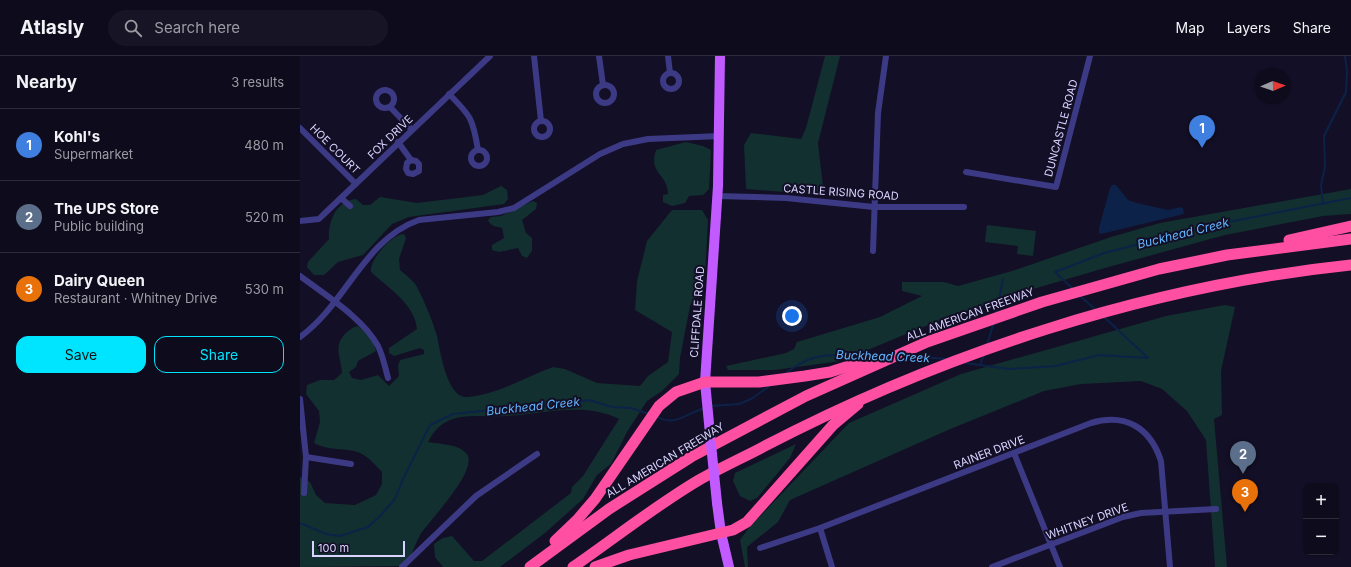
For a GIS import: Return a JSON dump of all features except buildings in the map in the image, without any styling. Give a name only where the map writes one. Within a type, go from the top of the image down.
[{"type":"highway","points":[[1226,255],[1351,226]]},
{"type":"highway","name":"ALL AMERICAN FREEWAY","points":[[529,567],[609,509],[691,457],[812,393],[927,342],[1079,291],[1159,270],[1226,255],[1351,239]]},
{"type":"highway","points":[[573,567],[658,506],[699,480],[804,426],[869,395],[946,365],[1072,322],[1160,299],[1299,271],[1351,266]]},
{"type":"highway","points":[[1299,271],[1351,272]]},
{"type":"highway","points":[[529,567],[583,514],[659,406],[676,392],[705,382],[759,382],[830,372],[927,342]]},
{"type":"highway","points":[[595,567],[629,555],[733,530],[753,517],[833,425],[869,395]]},
{"type":"main road","name":"CLIFFDALE ROAD","points":[[720,56],[720,136],[705,382],[717,503],[721,533],[729,567]]},
{"type":"street","name":"FOX DRIVE","points":[[300,221],[319,219],[485,58],[490,56]]},
{"type":"street","points":[[534,56],[541,121]]},
{"type":"street","points":[[599,56],[603,85]]},
{"type":"street","points":[[668,56],[670,73]]},
{"type":"street","points":[[873,252],[878,113],[886,56]]},
{"type":"street","name":"DUNCASTLE ROAD","points":[[966,172],[1056,187],[1090,56]]},
{"type":"street","points":[[449,94],[464,109],[472,121],[478,150]]},
{"type":"street","points":[[390,107],[412,130]]},
{"type":"street","name":"HOE COURT","points":[[300,128],[356,184]]},
{"type":"street","points":[[300,337],[320,320],[383,241],[407,224],[419,220],[498,212],[514,208],[600,154],[623,144],[648,139],[720,136]]},
{"type":"street","points":[[398,142],[410,160]]},
{"type":"street","name":"CASTLE RISING ROAD","points":[[717,196],[786,198],[874,207],[964,207]]},
{"type":"street","points":[[341,198],[350,206]]},
{"type":"street","points":[[300,276],[360,323],[374,339],[383,358],[388,378]]},
{"type":"street","points":[[300,399],[306,457],[304,493]]},
{"type":"street","name":"RAINER DRIVE","points":[[760,548],[820,528],[1100,420],[1112,419],[1129,422],[1143,431],[1158,452],[1161,461],[1170,567]]},
{"type":"street","points":[[1014,453],[1060,567]]},
{"type":"street","points":[[402,567],[476,496],[537,454]]},
{"type":"street","points":[[306,457],[351,464]]},
{"type":"street","name":"WHITNEY DRIVE","points":[[992,567],[1123,517],[1141,513],[1216,509]]},
{"type":"street","points":[[820,528],[832,567]]},
{"type":"green space","points":[[825,56],[840,56],[818,143],[824,195],[746,189],[744,145],[751,133],[801,139],[806,128]]},
{"type":"green space","points":[[686,142],[703,146],[711,150],[709,189],[703,195],[689,196],[685,203],[672,206],[663,202],[663,195],[668,194],[667,187],[656,169],[654,158],[656,150]]},
{"type":"green space","points":[[501,186],[507,190],[508,199],[504,204],[409,217],[392,224],[363,255],[338,262],[324,275],[314,275],[307,267],[308,262],[329,239],[330,225],[338,208],[349,201],[356,199],[363,205],[370,205],[380,197],[417,203],[483,195]]},
{"type":"green space","points":[[1351,189],[1351,214],[1323,216],[1225,235],[1105,268],[1023,292],[923,327],[841,361],[775,370],[728,370],[726,366],[786,353],[794,349],[797,342],[880,317],[922,296],[902,291],[902,282],[944,282],[958,286],[1012,271],[1111,237],[1160,223]]},
{"type":"green space","points":[[533,201],[537,203],[536,209],[522,220],[526,233],[532,238],[532,251],[527,258],[522,256],[518,248],[499,252],[492,250],[492,245],[504,238],[502,228],[492,225],[488,220],[491,217],[501,216]]},
{"type":"green space","points":[[672,210],[702,210],[708,220],[705,277],[690,306],[680,358],[679,374],[662,391],[647,401],[627,432],[611,464],[597,475],[583,499],[545,533],[500,567],[443,567],[435,557],[434,544],[443,538],[452,536],[474,561],[482,561],[571,493],[572,487],[583,476],[619,419],[591,411],[577,410],[562,410],[519,415],[459,417],[440,426],[433,433],[428,442],[453,446],[463,450],[469,460],[466,470],[452,494],[420,535],[406,566],[300,567],[300,477],[310,482],[316,495],[325,503],[355,505],[376,495],[382,484],[382,472],[372,461],[360,453],[349,450],[326,448],[314,443],[320,422],[319,411],[306,394],[307,385],[320,380],[334,380],[342,373],[338,351],[340,342],[342,337],[347,332],[356,326],[364,331],[369,337],[376,351],[358,361],[356,367],[349,372],[352,378],[361,380],[378,375],[389,386],[399,376],[398,366],[400,360],[424,354],[424,350],[420,348],[394,356],[389,353],[389,348],[417,329],[415,320],[406,304],[371,272],[371,267],[382,248],[394,238],[404,234],[406,238],[399,259],[400,270],[410,278],[420,292],[437,336],[446,372],[454,390],[460,396],[478,396],[489,393],[553,367],[565,369],[597,383],[640,386],[648,376],[668,362],[672,332],[635,310],[637,281],[647,241]]},
{"type":"green space","points":[[987,225],[1036,231],[1033,256],[1017,254],[1018,246],[985,242]]},
{"type":"green space","points":[[1225,305],[1235,307],[1221,371],[1222,415],[1214,419],[1227,567],[1215,567],[1206,440],[1187,411],[1162,389],[1141,381],[1081,384],[1044,391],[948,430],[790,500],[778,522],[747,547],[748,567],[745,567],[740,540],[748,529],[849,423],[961,374],[1166,316]]},
{"type":"green space","points":[[796,444],[790,458],[757,498],[750,501],[740,496],[733,481],[735,473]]},
{"type":"water","points":[[1112,185],[1116,185],[1128,200],[1168,210],[1181,207],[1183,208],[1184,214],[1101,234],[1099,233],[1099,228]]},
{"type":"waterway","name":"Buckhead Creek","points":[[1323,204],[1321,185],[1325,167],[1324,136],[1346,92],[1347,71],[1345,56]]},
{"type":"waterway","name":"Buckhead Creek","points":[[1073,289],[1055,272],[1104,253],[1213,225],[1351,198]]},
{"type":"waterway","points":[[996,314],[1003,279]]},
{"type":"waterway","name":"Buckhead Creek","points":[[1080,296],[1096,310]]},
{"type":"waterway","name":"Buckhead Creek","points":[[965,363],[1009,369],[1056,366],[1099,355],[1148,358],[1104,317]]},
{"type":"waterway","points":[[987,345],[994,322]]},
{"type":"waterway","name":"Buckhead Creek","points":[[785,374],[795,366],[814,358],[833,355],[866,355]]},
{"type":"waterway","name":"Buckhead Creek","points":[[874,355],[886,355]]},
{"type":"waterway","points":[[980,365],[984,355]]},
{"type":"waterway","name":"Buckhead Creek","points":[[908,356],[947,359]]},
{"type":"waterway","name":"Buckhead Creek","points":[[711,406],[739,404],[751,399],[771,385]]},
{"type":"waterway","name":"Buckhead Creek","points":[[300,523],[326,534],[340,536],[368,527],[395,499],[403,479],[430,425],[453,414],[519,407],[555,406],[589,400],[612,407],[631,408],[649,414]]},
{"type":"waterway","name":"Buckhead Creek","points":[[657,417],[670,421],[705,408]]},
{"type":"place","name":"Kohl's","points":[[1202,148]]},
{"type":"place","name":"The UPS Store","points":[[1243,474]]},
{"type":"place","name":"Dairy Queen","points":[[1245,512]]}]
